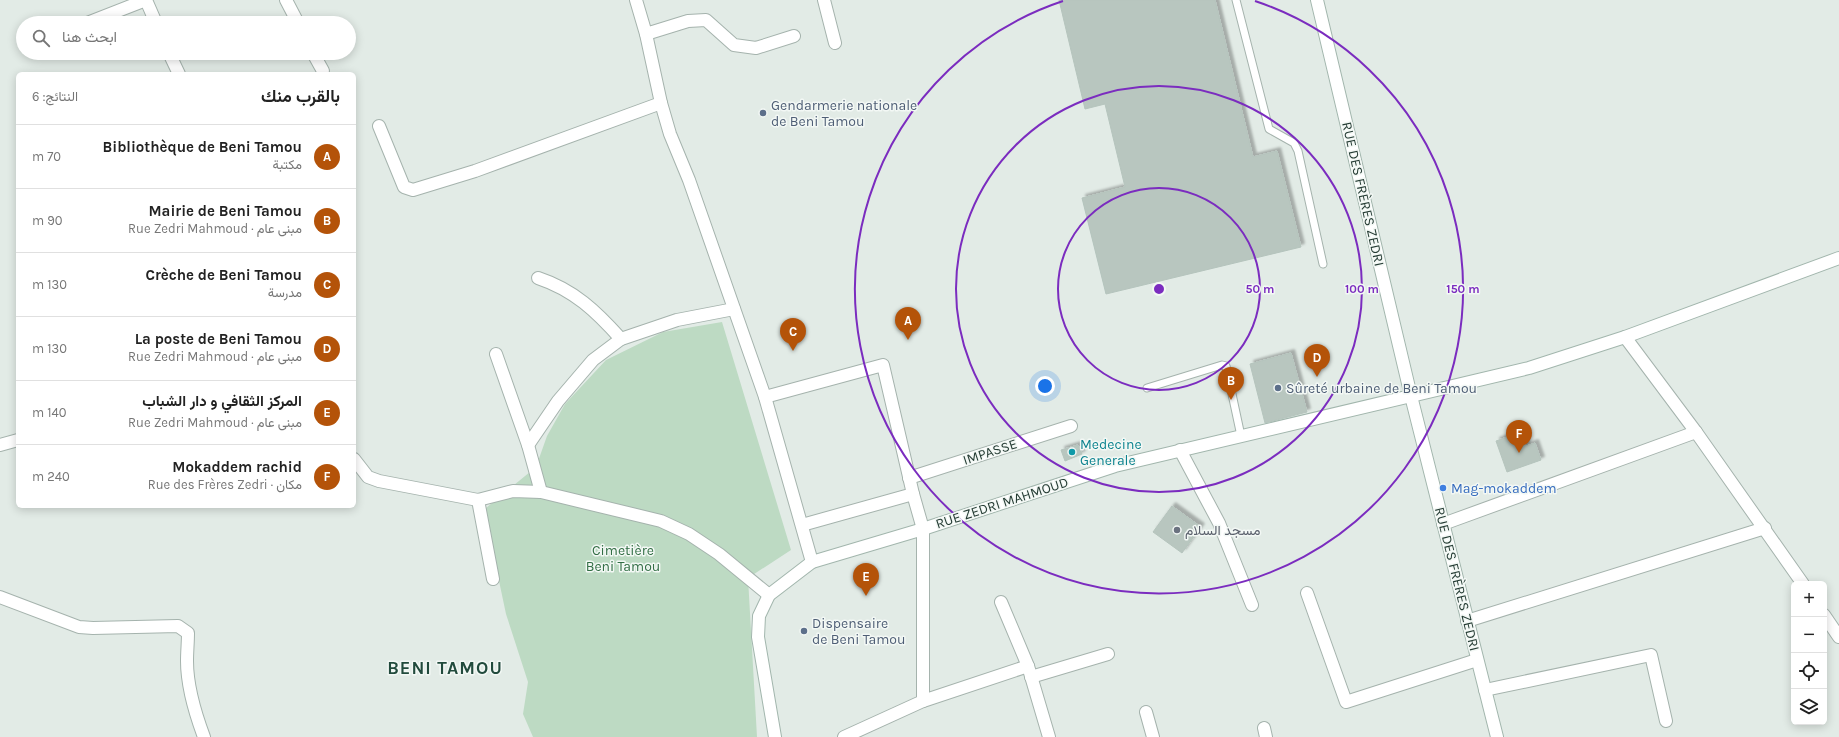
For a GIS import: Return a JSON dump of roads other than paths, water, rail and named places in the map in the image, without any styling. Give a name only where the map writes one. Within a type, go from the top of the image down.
[{"type":"street","points":[[105,16],[146,0],[153,16]]},
{"type":"street","points":[[286,0],[294,16]]},
{"type":"street","points":[[636,0],[646,34],[661,103],[670,134],[766,397],[812,562]]},
{"type":"street","points":[[824,0],[835,43]]},
{"type":"street","name":"RUE DES FRÈRES ZEDRI","points":[[1317,0],[1411,396],[1497,737]]},
{"type":"street","points":[[646,34],[688,21],[706,20],[734,45],[756,48],[794,36]]},
{"type":"street","points":[[172,60],[178,72]]},
{"type":"street","points":[[317,60],[323,71]]},
{"type":"street","points":[[380,126],[404,186],[413,190],[475,171],[661,103]]},
{"type":"street","name":"RUE ZEDRI MAHMOUD","points":[[775,737],[758,637],[759,616],[769,595],[812,562],[923,529],[1115,466],[1529,368],[1625,337],[1839,258]]},
{"type":"street","points":[[538,278],[558,284],[582,301],[601,316],[621,339]]},
{"type":"street","points":[[528,445],[558,401],[593,360],[621,339],[677,320],[734,309]]},
{"type":"street","points":[[1625,337],[1696,432],[1801,581]]},
{"type":"street","points":[[496,354],[528,445],[541,492]]},
{"type":"street","points":[[766,397],[883,365],[909,478],[923,529],[923,701]]},
{"type":"street","name":"IMPASSE","points":[[909,478],[1071,426]]},
{"type":"street","points":[[1443,524],[1696,432]]},
{"type":"street","points":[[0,445],[16,441]]},
{"type":"street","points":[[1180,450],[1219,523],[1252,605]]},
{"type":"street","points":[[356,462],[368,477],[478,500],[513,491],[541,492],[661,521],[690,534],[719,554],[769,595]]},
{"type":"street","points":[[802,525],[913,494]]},
{"type":"street","points":[[478,500],[493,578]]},
{"type":"street","points":[[1467,622],[1765,528]]},
{"type":"street","points":[[1306,593],[1346,702],[1477,660]]},
{"type":"street","points":[[0,597],[79,627],[178,626],[184,629],[188,633],[188,678],[196,716],[204,737]]},
{"type":"street","points":[[1001,602],[1029,671],[1049,737]]},
{"type":"street","points":[[1825,617],[1839,637]]},
{"type":"street","points":[[844,737],[923,701],[1029,671],[1108,654]]},
{"type":"street","points":[[1485,690],[1651,655],[1666,721]]},
{"type":"street","points":[[1146,712],[1153,737]]},
{"type":"lane","points":[[1236,0],[1269,129],[1294,143],[1298,151],[1323,264]]},
{"type":"lane","points":[[1147,388],[1222,365],[1226,366],[1241,436]]},
{"type":"place","name":"Gendarmerie nationale de Beni Tamou","points":[[763,113]]},
{"type":"place","name":"Bibliothèque de Beni Tamou","points":[[908,340]]},
{"type":"place","name":"Crèche de Beni Tamou","points":[[793,351]]},
{"type":"place","name":"La poste de Beni Tamou","points":[[1317,377]]},
{"type":"place","name":"Sûreté urbaine de Beni Tamou","points":[[1278,388]]},
{"type":"place","name":"Mairie de Beni Tamou","points":[[1231,400]]},
{"type":"place","name":"Medecine Generale","points":[[1072,452]]},
{"type":"place","name":"Mokaddem rachid","points":[[1519,453]]},
{"type":"place","name":"Mag-mokaddem","points":[[1443,488]]},
{"type":"place","name":"مسجد السلام","points":[[1177,530]]},
{"type":"place","name":"المركز الثقافي و دار الشباب","points":[[866,596]]},
{"type":"place","name":"Dispensaire de Beni Tamou","points":[[804,631]]},
{"type":"district","name":"BENI TAMOU","points":[[445,668]]},
{"type":"park label","name":"Cimetière Beni Tamou","points":[[623,558]]}]
